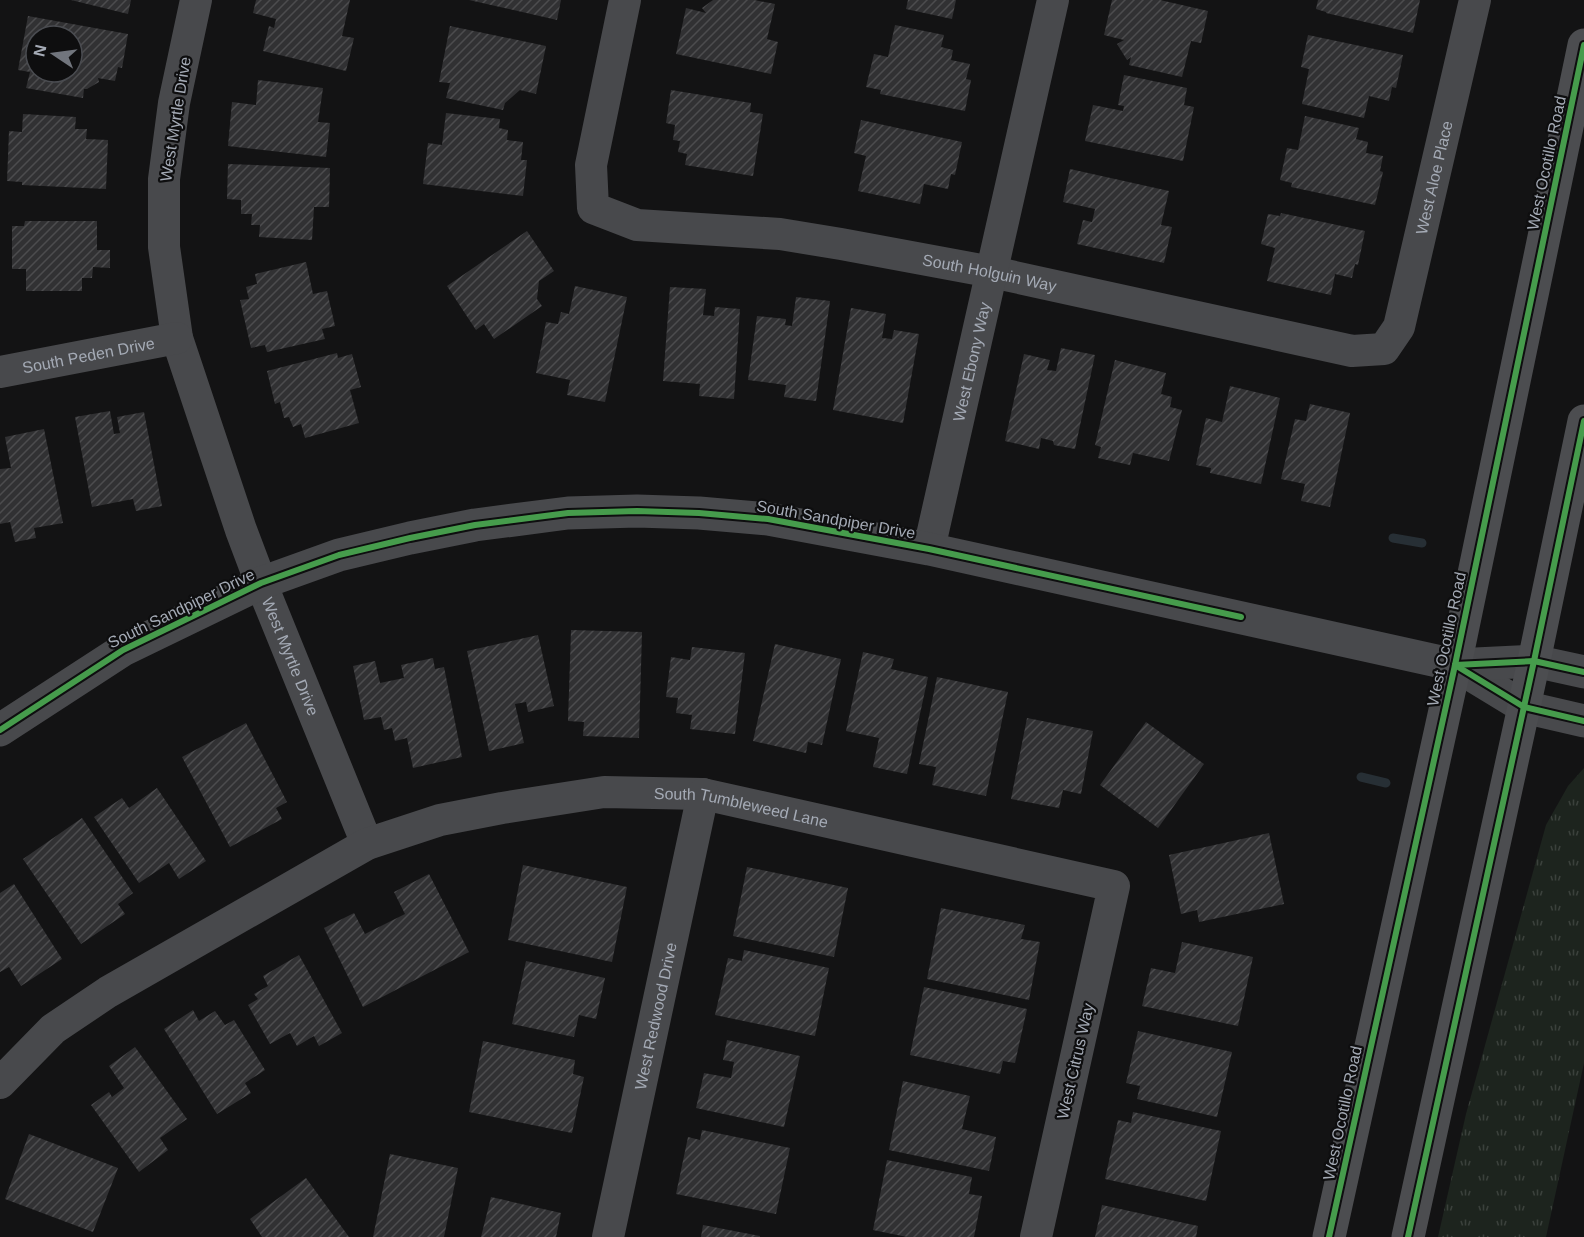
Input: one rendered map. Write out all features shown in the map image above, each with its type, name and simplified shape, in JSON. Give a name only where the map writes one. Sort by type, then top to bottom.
[{"type":"main road","name":"West Ocotillo Road","points":[[1329,1237],[1455,665],[1584,45]]},
{"type":"main road","points":[[1408,1237],[1584,421]]},
{"type":"street","name":"West Myrtle Drive","points":[[196,0],[174,103],[164,180],[164,247],[177,338],[241,531],[367,844]]},
{"type":"street","name":"South Holguin Way","points":[[625,0],[591,165],[592,208],[638,225],[780,234],[992,272],[1352,351],[1384,349]]},
{"type":"street","name":"West Ebony Way","points":[[929,549],[1053,0]]},
{"type":"street","name":"West Aloe Place","points":[[1384,349],[1399,327],[1475,0]]},
{"type":"street","name":"South Peden Drive","points":[[0,372],[177,338]]},
{"type":"street","name":"South Sandpiper Drive","points":[[0,730],[123,650],[261,583],[339,555],[410,538],[475,525],[568,513],[637,511],[768,519],[929,549],[1455,665]]},
{"type":"street","points":[[1455,665],[1534,661],[1584,672]]},
{"type":"street","points":[[1455,665],[1524,707],[1584,721]]},
{"type":"street","name":"South Tumbleweed Lane","points":[[367,844],[440,820],[604,792],[703,794],[1114,886]]},
{"type":"street","name":"West Redwood Drive","points":[[608,1237],[703,794]]},
{"type":"street","points":[[0,1083],[52,1029],[108,992],[367,844]]},
{"type":"street","name":"West Citrus Way","points":[[1036,1237],[1114,886]]},
{"type":"green space","points":[[1584,768],[1584,1063],[1546,1237],[1438,1237],[1466,1114],[1546,825],[1568,786]]},
{"type":"building","points":[[71,0],[131,0],[128,14]]},
{"type":"building","points":[[256,0],[350,0],[342,36],[354,38],[346,71],[263,51],[269,26],[274,28],[276,19],[253,13]]},
{"type":"building","points":[[469,0],[561,0],[557,20]]},
{"type":"building","points":[[713,0],[754,0],[775,4],[767,39],[778,42],[771,74],[676,54],[686,8],[706,13],[702,8]]},
{"type":"building","points":[[908,0],[956,0],[952,19],[906,9]]},
{"type":"building","points":[[1112,0],[1160,0],[1208,11],[1201,43],[1191,41],[1182,77],[1129,65],[1131,57],[1127,60],[1117,44],[1124,40],[1104,35]]},
{"type":"building","points":[[1318,0],[1420,0],[1413,33],[1326,13],[1316,9]]},
{"type":"building","points":[[28,16],[72,24],[27,24]]},
{"type":"building","points":[[895,25],[944,35],[941,47],[953,50],[951,60],[970,64],[966,79],[971,80],[965,111],[880,94],[881,90],[866,87],[874,54],[888,57]]},
{"type":"building","points":[[84,26],[128,34],[122,68],[118,67],[115,81],[98,78],[99,82],[84,89],[83,98],[26,88],[27,84],[84,84]]},
{"type":"building","points":[[450,26],[546,46],[536,94],[520,90],[505,103],[503,110],[446,98],[450,83],[439,82]]},
{"type":"building","points":[[1308,35],[1403,55],[1396,88],[1392,87],[1389,101],[1369,96],[1364,118],[1302,104],[1309,69],[1301,67]]},
{"type":"building","points":[[24,38],[24,71],[18,70]]},
{"type":"building","points":[[1124,75],[1187,88],[1184,105],[1194,107],[1183,161],[1085,141],[1093,105],[1123,111],[1124,106],[1118,105]]},
{"type":"building","points":[[258,80],[323,88],[318,122],[330,123],[326,157],[228,146],[232,102],[256,105]]},
{"type":"building","points":[[671,90],[751,103],[750,112],[763,114],[753,176],[685,165],[687,154],[678,152],[680,141],[673,140],[675,125],[666,123]]},
{"type":"building","points":[[446,113],[500,119],[499,128],[508,130],[507,140],[523,142],[521,160],[527,160],[523,196],[423,184],[428,143],[442,145]]},
{"type":"building","points":[[23,114],[76,117],[75,129],[87,129],[86,139],[108,140],[106,189],[22,185],[22,182],[7,181],[9,131],[22,132]]},
{"type":"building","points":[[1305,116],[1359,128],[1356,139],[1368,142],[1366,153],[1383,156],[1380,171],[1383,172],[1375,205],[1291,187],[1292,183],[1280,180],[1287,148],[1298,150]]},
{"type":"building","points":[[861,120],[962,142],[955,175],[951,174],[948,189],[924,184],[920,204],[858,191],[866,156],[854,153]]},
{"type":"building","points":[[228,164],[330,168],[329,207],[314,207],[312,240],[259,237],[260,225],[251,225],[252,214],[241,214],[241,200],[227,199]]},
{"type":"building","points":[[1070,169],[1169,191],[1161,225],[1172,227],[1164,263],[1077,244],[1083,220],[1092,222],[1095,209],[1063,202]]},
{"type":"building","points":[[1281,213],[1365,231],[1358,265],[1355,264],[1352,278],[1335,274],[1331,295],[1267,281],[1275,248],[1261,244],[1268,214],[1280,216]]},
{"type":"building","points":[[25,221],[97,221],[97,250],[110,250],[110,268],[93,267],[92,278],[82,278],[82,291],[26,291],[26,269],[12,269],[12,226],[24,226]]},
{"type":"building","points":[[527,231],[554,271],[539,281],[537,299],[542,306],[494,339],[484,324],[476,330],[447,286]]},
{"type":"building","points":[[306,262],[313,294],[327,291],[335,326],[322,329],[325,339],[267,352],[265,345],[251,348],[240,300],[249,299],[246,287],[257,284],[255,274]]},
{"type":"building","points":[[575,286],[627,297],[605,402],[567,395],[570,380],[536,373],[546,322],[558,324],[561,312],[569,314]]},
{"type":"building","points":[[670,287],[706,289],[703,315],[714,316],[715,307],[740,309],[734,399],[699,396],[700,384],[663,381]]},
{"type":"building","points":[[796,297],[830,301],[816,401],[784,397],[786,385],[748,380],[757,316],[786,319],[785,325],[792,326]]},
{"type":"building","points":[[851,308],[886,314],[882,338],[892,339],[894,330],[919,334],[903,423],[833,410]]},
{"type":"building","points":[[1061,348],[1095,355],[1075,449],[1054,445],[1053,441],[1041,438],[1039,449],[1005,441],[1024,354],[1050,360],[1047,370],[1056,371]]},
{"type":"building","points":[[337,353],[338,358],[352,354],[361,387],[350,390],[359,423],[305,438],[301,424],[293,427],[289,417],[284,418],[280,402],[275,404],[267,371]]},
{"type":"building","points":[[1115,360],[1166,373],[1161,394],[1172,397],[1170,407],[1182,410],[1169,461],[1133,453],[1130,465],[1098,458],[1101,447],[1095,445]]},
{"type":"building","points":[[1230,386],[1280,398],[1261,484],[1210,473],[1211,468],[1196,465],[1206,418],[1222,422]]},
{"type":"building","points":[[1310,404],[1350,413],[1330,507],[1301,501],[1305,484],[1281,479],[1295,419],[1306,421]]},
{"type":"building","points":[[110,411],[114,434],[120,433],[117,417],[144,412],[162,506],[136,511],[133,499],[92,507],[75,417]]},
{"type":"building","points":[[44,429],[63,523],[34,528],[36,538],[15,542],[10,522],[0,524],[0,469],[11,468],[5,437]]},
{"type":"building","points":[[571,630],[642,632],[639,738],[583,736],[584,722],[568,721]]},
{"type":"building","points":[[538,635],[554,706],[528,712],[526,702],[515,704],[524,743],[489,751],[467,651]]},
{"type":"building","points":[[775,644],[841,659],[822,745],[808,742],[806,753],[753,741]]},
{"type":"building","points":[[692,647],[745,653],[735,734],[690,729],[692,715],[676,713],[678,698],[666,697],[671,657],[690,660]]},
{"type":"building","points":[[863,652],[894,659],[891,669],[928,677],[907,774],[873,767],[879,738],[846,731]]},
{"type":"building","points":[[433,658],[435,669],[444,667],[462,757],[413,768],[407,738],[395,741],[392,728],[384,730],[381,717],[364,720],[353,666],[375,661],[380,683],[404,678],[401,665]]},
{"type":"building","points":[[937,677],[1008,692],[986,796],[932,785],[936,767],[919,764]]},
{"type":"building","points":[[1027,718],[1093,731],[1081,794],[1063,790],[1059,808],[1011,799]]},
{"type":"building","points":[[1146,722],[1204,764],[1158,828],[1100,785]]},
{"type":"building","points":[[246,723],[287,802],[276,808],[282,819],[230,847],[182,757]]},
{"type":"building","points":[[157,788],[206,861],[179,879],[169,863],[139,883],[94,817],[122,798],[129,808]]},
{"type":"building","points":[[82,818],[133,893],[118,904],[125,914],[81,944],[23,859]]},
{"type":"building","points":[[1269,833],[1284,904],[1199,922],[1197,910],[1181,914],[1169,855]]},
{"type":"building","points":[[523,865],[627,887],[612,962],[508,940]]},
{"type":"building","points":[[747,867],[848,888],[834,957],[733,936]]},
{"type":"building","points":[[429,874],[469,952],[363,1007],[324,928],[354,913],[365,934],[405,914],[394,892]]},
{"type":"building","points":[[14,884],[62,959],[21,986],[9,967],[0,972],[0,893]]},
{"type":"building","points":[[941,908],[1025,925],[1021,939],[1040,942],[1029,1000],[927,979]]},
{"type":"building","points":[[1182,942],[1253,957],[1238,1026],[1142,1006],[1151,968],[1175,973]]},
{"type":"building","points":[[744,950],[829,968],[815,1036],[715,1015],[728,958],[742,961]]},
{"type":"building","points":[[299,955],[342,1033],[319,1046],[314,1036],[297,1046],[290,1033],[270,1044],[248,1005],[258,999],[254,994],[268,986],[263,976]]},
{"type":"building","points":[[526,961],[605,978],[596,1019],[579,1015],[574,1037],[512,1024]]},
{"type":"building","points":[[924,987],[1027,1009],[1015,1063],[1003,1061],[1000,1074],[910,1055]]},
{"type":"building","points":[[193,1010],[199,1021],[215,1011],[225,1025],[234,1020],[265,1070],[245,1083],[251,1093],[217,1114],[164,1029]]},
{"type":"building","points":[[1138,1031],[1232,1052],[1217,1117],[1137,1099],[1140,1086],[1126,1083]]},
{"type":"building","points":[[727,1040],[800,1056],[784,1127],[696,1108],[704,1073],[731,1078],[734,1062],[723,1060]]},
{"type":"building","points":[[483,1041],[575,1060],[573,1074],[584,1077],[572,1133],[469,1112]]},
{"type":"building","points":[[135,1047],[187,1119],[160,1138],[168,1150],[139,1172],[91,1105],[109,1092],[112,1097],[124,1088],[109,1066]]},
{"type":"building","points":[[903,1081],[970,1096],[962,1129],[996,1137],[989,1171],[889,1150]]},
{"type":"building","points":[[1133,1112],[1221,1131],[1206,1201],[1105,1179],[1118,1120],[1131,1123]]},
{"type":"building","points":[[702,1130],[790,1148],[776,1214],[676,1194],[688,1137],[700,1140]]},
{"type":"building","points":[[29,1134],[118,1168],[93,1232],[5,1199]]},
{"type":"building","points":[[390,1154],[458,1168],[444,1237],[373,1237]]},
{"type":"building","points":[[887,1160],[972,1177],[969,1194],[982,1196],[974,1237],[907,1237],[873,1230]]},
{"type":"building","points":[[306,1178],[349,1237],[262,1237],[250,1219]]},
{"type":"building","points":[[491,1197],[561,1213],[556,1237],[481,1237]]},
{"type":"building","points":[[1102,1205],[1198,1226],[1196,1237],[1095,1237]]},
{"type":"building","points":[[703,1225],[760,1236],[760,1237],[701,1237]]},
{"type":"waterway","points":[[1393,538],[1422,543]]},
{"type":"waterway","points":[[1361,777],[1386,783]]},
{"type":"cycle path","points":[[1329,1237],[1455,665],[1584,45]]},
{"type":"cycle path","points":[[1408,1237],[1584,421]]},
{"type":"cycle path","points":[[0,730],[123,650],[261,583],[339,555],[410,538],[475,525],[568,513],[637,511],[768,519],[929,549],[1241,617]]},
{"type":"cycle path","points":[[1455,665],[1534,661],[1584,672]]},
{"type":"cycle path","points":[[1455,665],[1524,707],[1584,721]]}]
